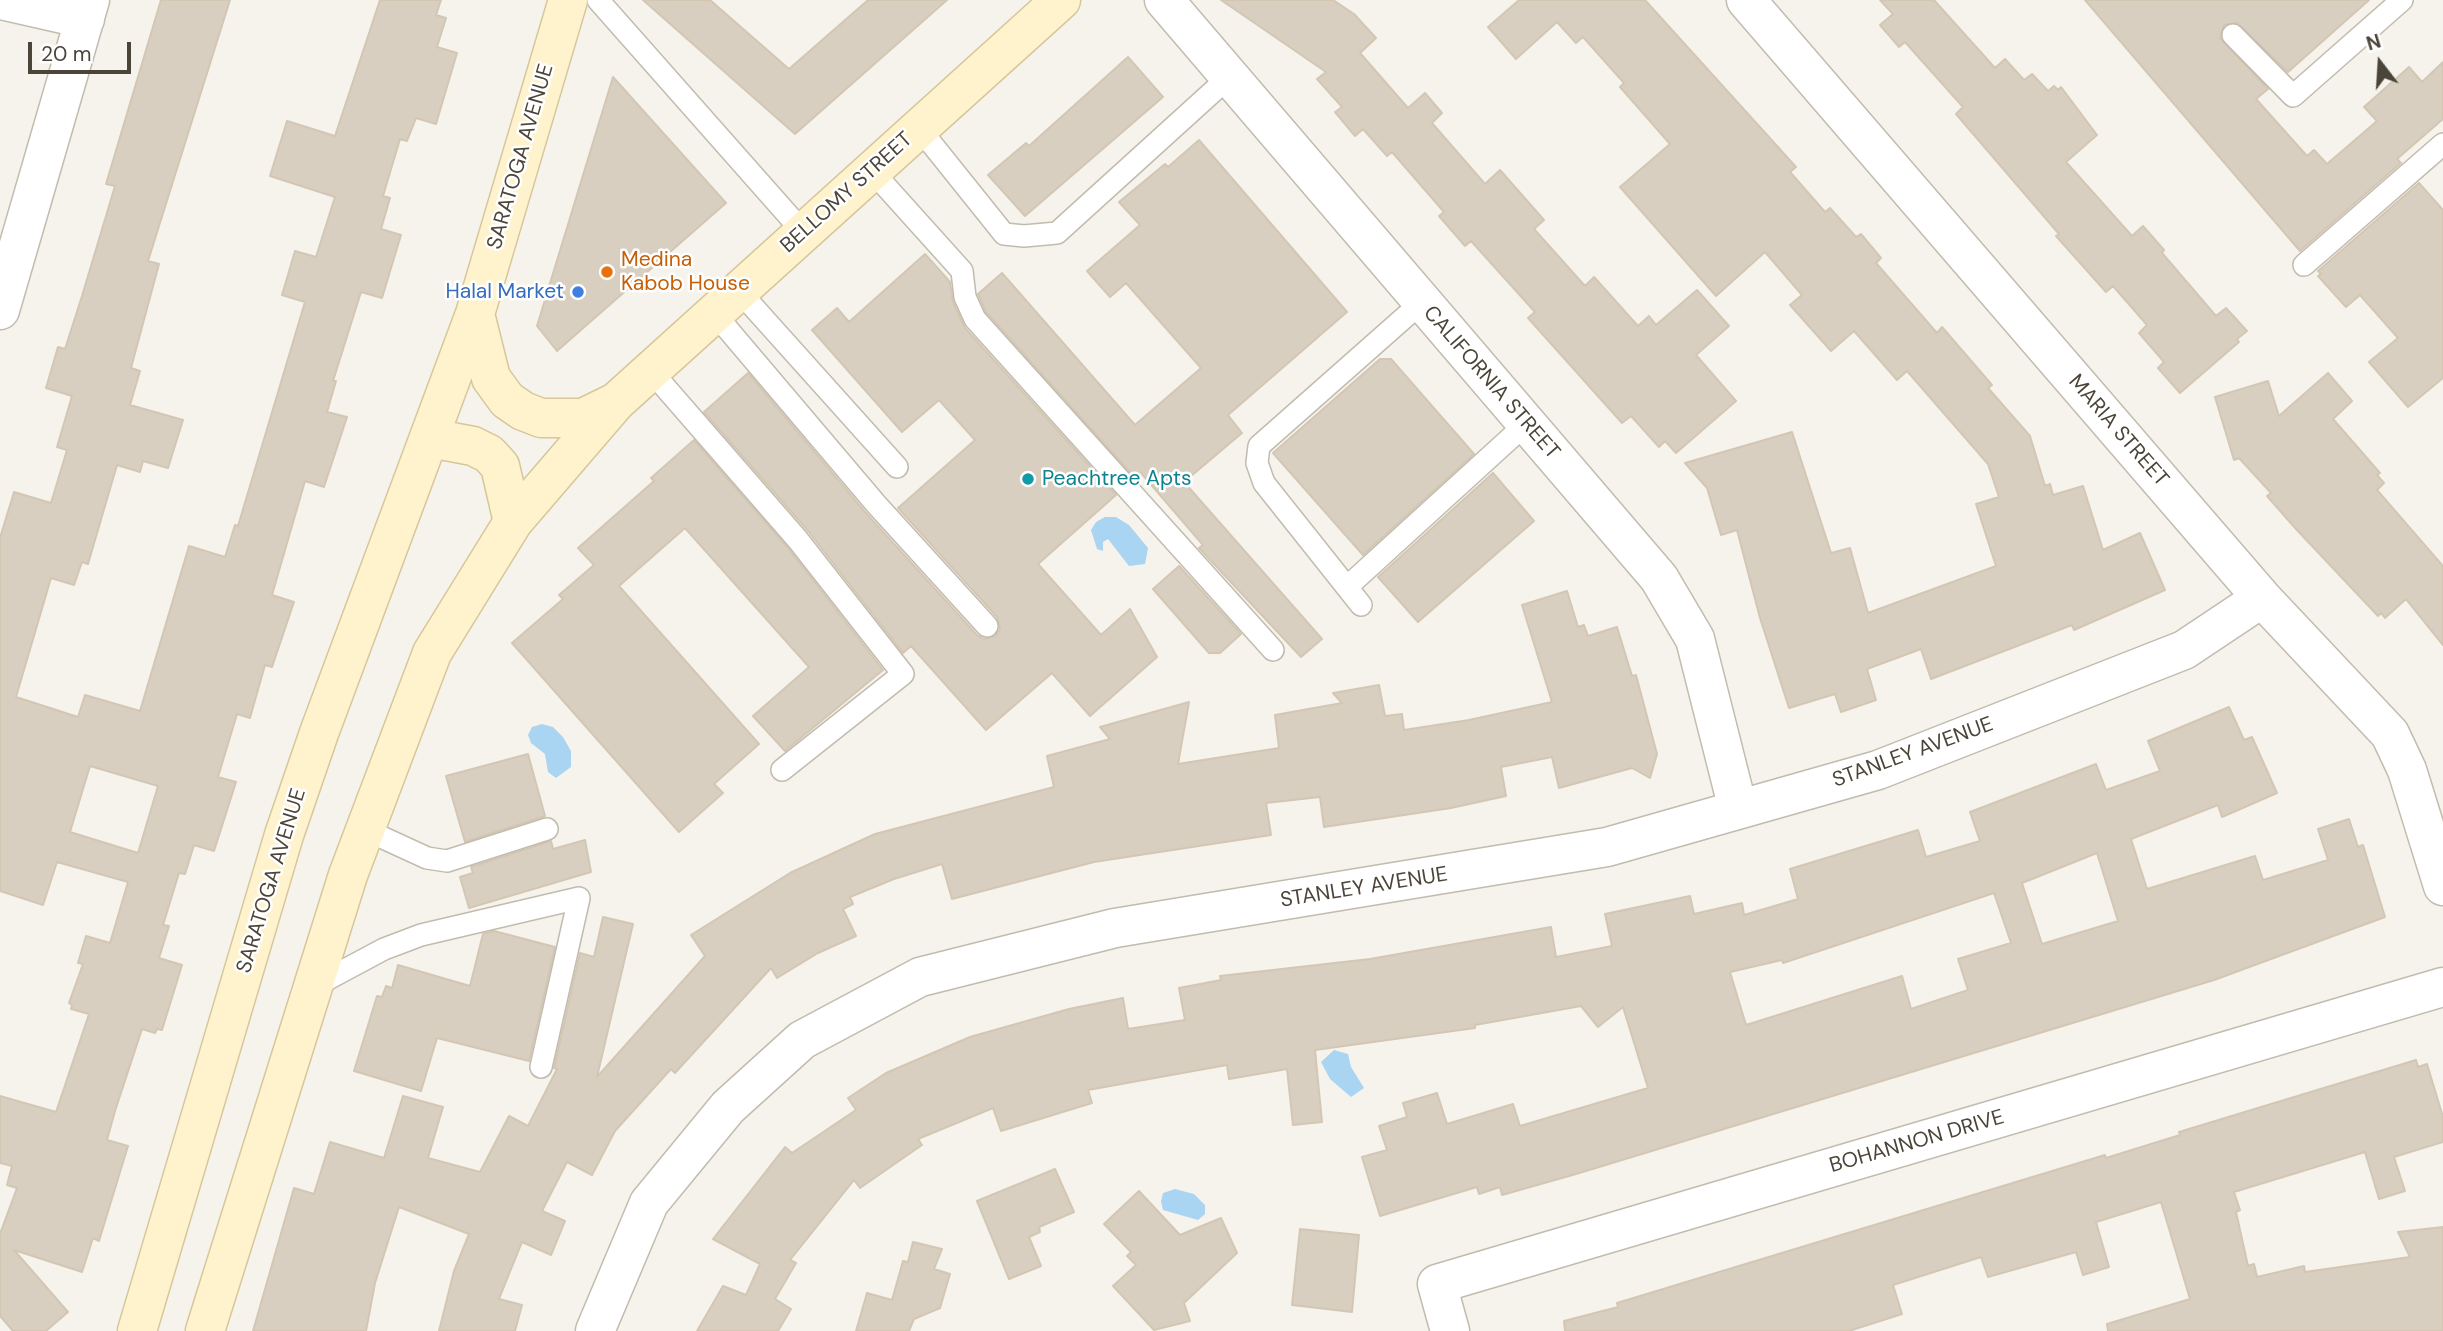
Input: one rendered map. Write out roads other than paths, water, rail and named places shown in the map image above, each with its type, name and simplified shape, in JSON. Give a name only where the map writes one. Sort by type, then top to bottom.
[{"type":"main road","name":"SARATOGA AVENUE","points":[[137,1331],[284,835],[319,733],[475,314],[568,0]]},
{"type":"main road","name":"BELLOMY STREET","points":[[366,830],[432,653],[513,522],[616,402],[1055,2]]},
{"type":"main road","points":[[475,314],[491,378],[507,400],[523,411],[541,418],[583,418],[616,402]]},
{"type":"main road","points":[[430,438],[474,446],[489,454],[500,466],[513,522]]},
{"type":"main road","points":[[205,1331],[313,987],[366,830]]},
{"type":"street","points":[[0,310],[88,10],[1,0]]},
{"type":"street","name":"CALIFORNIA STREET","points":[[1164,0],[1659,578],[1695,639],[1738,809]]},
{"type":"street","name":"MARIA STREET","points":[[1746,0],[2262,598],[2390,734],[2407,770],[2443,886]]},
{"type":"street","name":"STANLEY AVENUE","points":[[595,1331],[649,1203],[728,1107],[802,1040],[920,978],[1036,946],[1115,928],[1607,847],[1878,770],[2184,650],[2262,598]]},
{"type":"street","name":"BOHANNON DRIVE","points":[[1450,1331],[1437,1284],[2443,987]]},
{"type":"lane","points":[[598,0],[804,233]]},
{"type":"lane","points":[[2233,35],[2293,96],[2402,0]]},
{"type":"lane","points":[[919,128],[1004,234],[1024,236],[1057,233],[1230,78]]},
{"type":"lane","points":[[2304,265],[2443,144]]},
{"type":"lane","points":[[872,171],[962,271],[965,297],[975,319],[1273,650]]},
{"type":"lane","points":[[727,302],[897,467]]},
{"type":"lane","points":[[727,302],[876,504],[986,626]]},
{"type":"lane","points":[[1361,605],[1264,483],[1257,463],[1259,446],[1422,303]]},
{"type":"lane","points":[[651,371],[798,540],[903,674],[782,770]]},
{"type":"lane","points":[[1347,587],[1527,423]]},
{"type":"lane","points":[[366,830],[427,858],[447,861],[547,829]]},
{"type":"lane","points":[[313,987],[384,949],[421,934],[579,898],[541,1067]]},
{"type":"water","points":[[1105,517],[1116,517],[1129,525],[1148,548],[1145,564],[1129,566],[1108,539],[1103,542],[1103,551],[1097,549],[1091,530],[1096,522]]},
{"type":"water","points":[[542,724],[553,727],[571,751],[571,767],[556,778],[548,772],[545,754],[531,743],[528,735],[532,727]]},
{"type":"water","points":[[1334,1050],[1348,1054],[1351,1067],[1364,1088],[1351,1097],[1330,1079],[1321,1062]]},
{"type":"water","points":[[1175,1189],[1194,1194],[1205,1205],[1205,1214],[1198,1220],[1163,1210],[1163,1193]]},
{"type":"place","name":"Medina Kabob House","points":[[607,272]]},
{"type":"place","name":"Halal Market","points":[[578,292]]},
{"type":"place","name":"Peachtree Apts","points":[[1028,479]]}]
